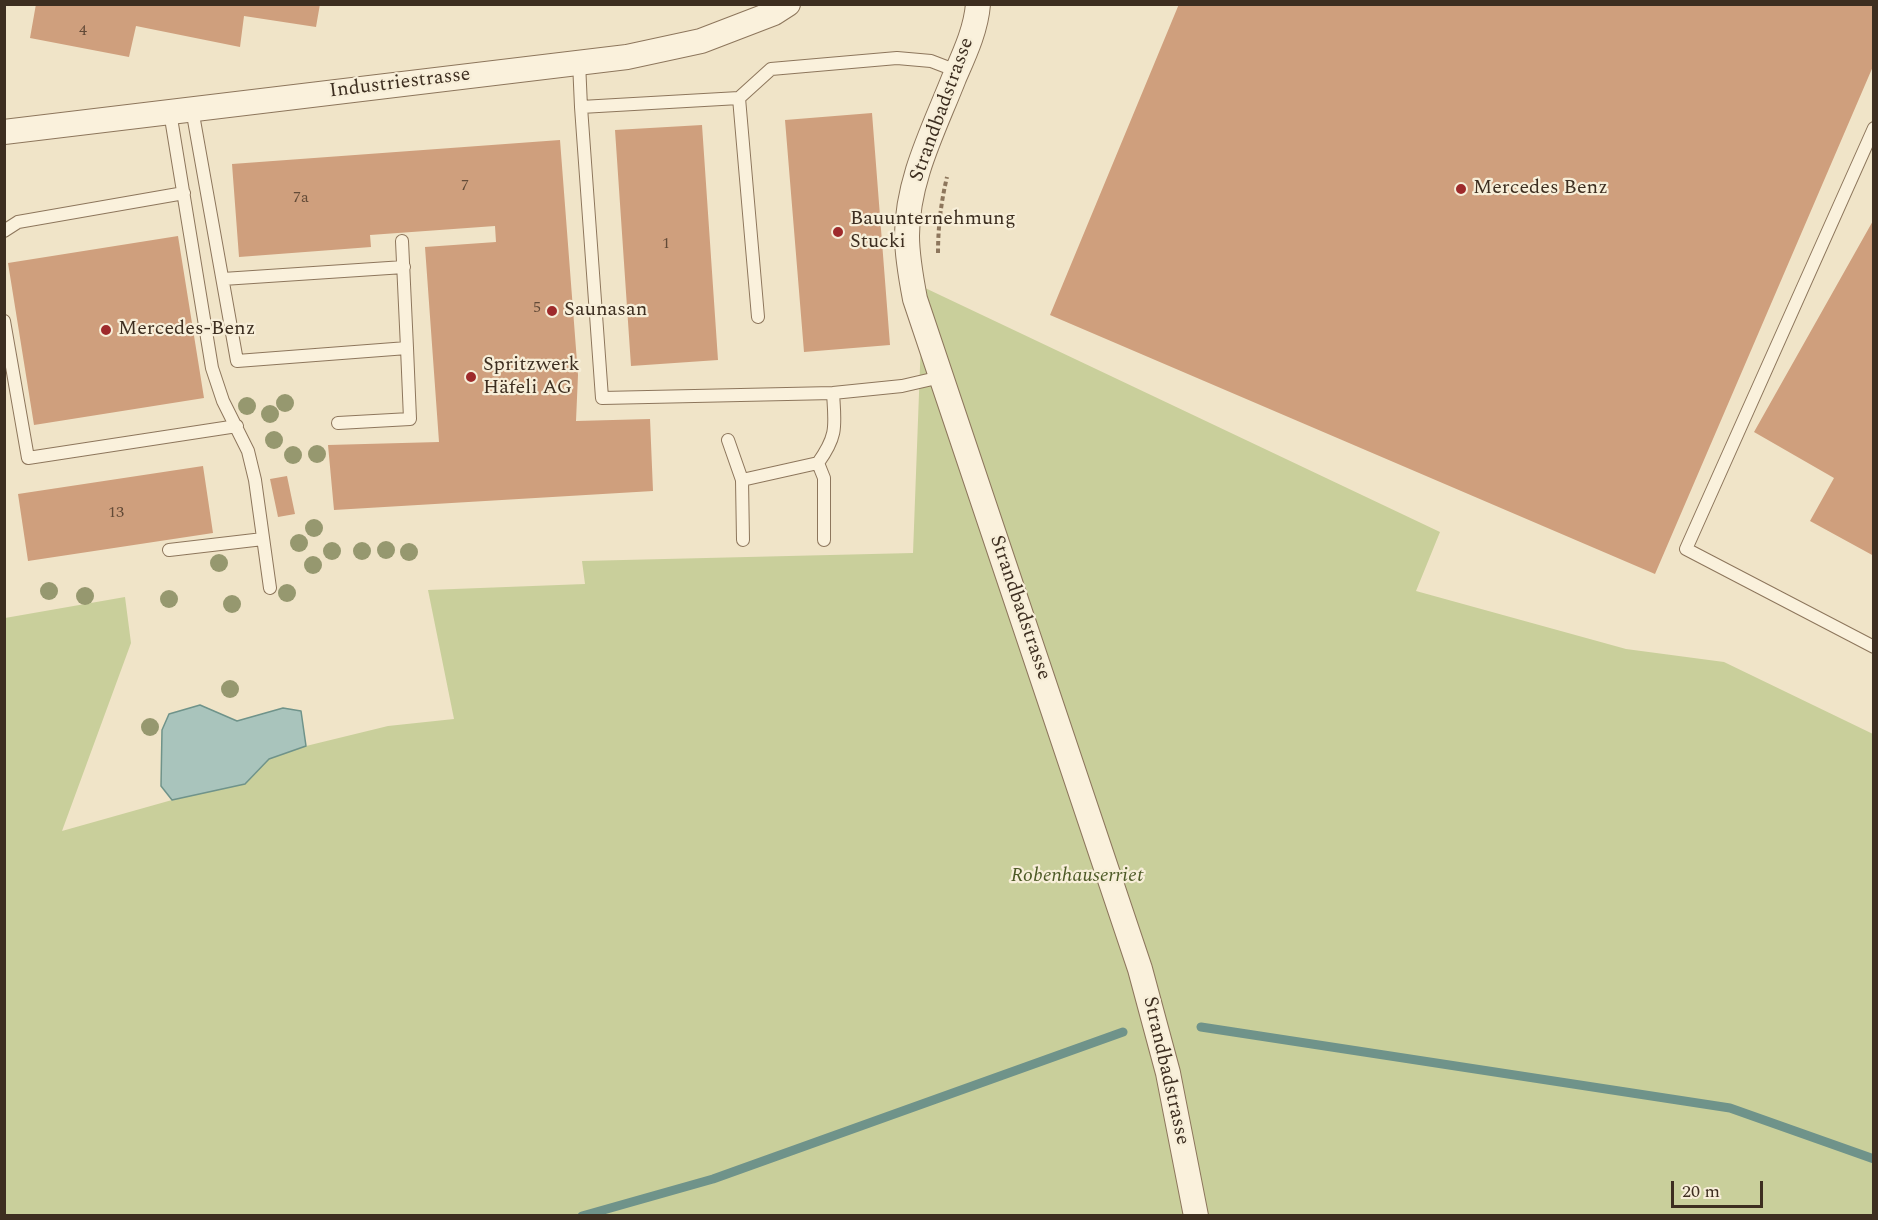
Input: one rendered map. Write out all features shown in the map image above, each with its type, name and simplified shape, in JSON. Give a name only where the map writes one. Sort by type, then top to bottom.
[{"type":"street","name":"Industriestrasse","points":[[4,132],[627,57],[701,41],[774,13],[788,4]]},
{"type":"street","name":"Strandbadstrasse","points":[[978,4],[971,37],[917,172],[909,205],[908,266],[915,299],[1140,969],[1167,1073],[1196,1215]]},
{"type":"lane","points":[[581,107],[739,98],[771,69],[897,58],[931,61],[957,71]]},
{"type":"lane","points":[[579,62],[602,398],[833,393],[902,386],[941,376]]},
{"type":"lane","points":[[739,98],[758,317]]},
{"type":"lane","points":[[181,111],[184,193],[212,368],[223,401],[248,451],[270,588]]},
{"type":"lane","points":[[181,111],[223,279],[237,361],[407,348]]},
{"type":"lane","points":[[1874,128],[1686,549],[1874,647]]},
{"type":"lane","points":[[4,231],[18,222],[184,193]]},
{"type":"lane","points":[[338,423],[410,419],[402,241]]},
{"type":"lane","points":[[223,279],[404,267]]},
{"type":"lane","points":[[4,321],[28,458],[237,426]]},
{"type":"lane","points":[[742,480],[818,463],[833,437],[835,425],[833,393]]},
{"type":"lane","points":[[729,440],[742,480],[743,540]]},
{"type":"lane","points":[[818,463],[824,478],[825,540]]},
{"type":"lane","points":[[169,550],[263,539]]},
{"type":"green space","name":"Robenhauserriet","points":[[923,287],[1440,532],[1416,591],[1626,649],[1724,662],[1873,734],[1873,1215],[5,1216],[5,618],[125,597],[131,643],[62,831],[172,800],[245,784],[269,759],[306,746],[388,726],[454,719],[428,590],[585,584],[582,561],[913,553]]},
{"type":"water","points":[[200,705],[237,721],[283,708],[301,711],[306,746],[269,759],[245,784],[172,800],[161,786],[162,730],[169,714]]},
{"type":"building","points":[[36,4],[320,4],[316,27],[244,16],[240,47],[136,26],[129,57],[30,38]]},
{"type":"building","name":"Mercedes Benz","points":[[1179,4],[1874,4],[1874,64],[1655,574],[1050,315]]},
{"type":"building","name":"Bauunternehmung Stucki","points":[[872,113],[890,345],[804,352],[785,120]]},
{"type":"building","points":[[702,125],[718,360],[631,366],[615,130]]},
{"type":"building","points":[[560,140],[578,375],[576,421],[650,419],[653,491],[334,510],[328,445],[439,442],[425,247],[496,242],[495,226],[370,235],[371,247],[239,257],[232,164]]},
{"type":"building","points":[[1874,219],[1874,556],[1810,521],[1834,478],[1754,432]]},
{"type":"building","name":"Mercedes-Benz","points":[[178,236],[204,398],[34,425],[8,263]]},
{"type":"building","points":[[203,466],[213,533],[28,561],[18,494]]},
{"type":"building","points":[[287,476],[295,514],[278,517],[270,479]]},
{"type":"waterway","points":[[1201,1027],[1730,1108],[1874,1159]]},
{"type":"waterway","points":[[582,1216],[713,1179],[1123,1032]]},
{"type":"place","name":"Mercedes Benz","points":[[1461,189]]},
{"type":"place","name":"Bauunternehmung Stucki","points":[[838,232]]},
{"type":"place","name":"Saunasan","points":[[552,311]]},
{"type":"place","name":"Mercedes-Benz","points":[[106,330]]},
{"type":"place","name":"Spritzwerk Häfeli AG","points":[[471,377]]}]
